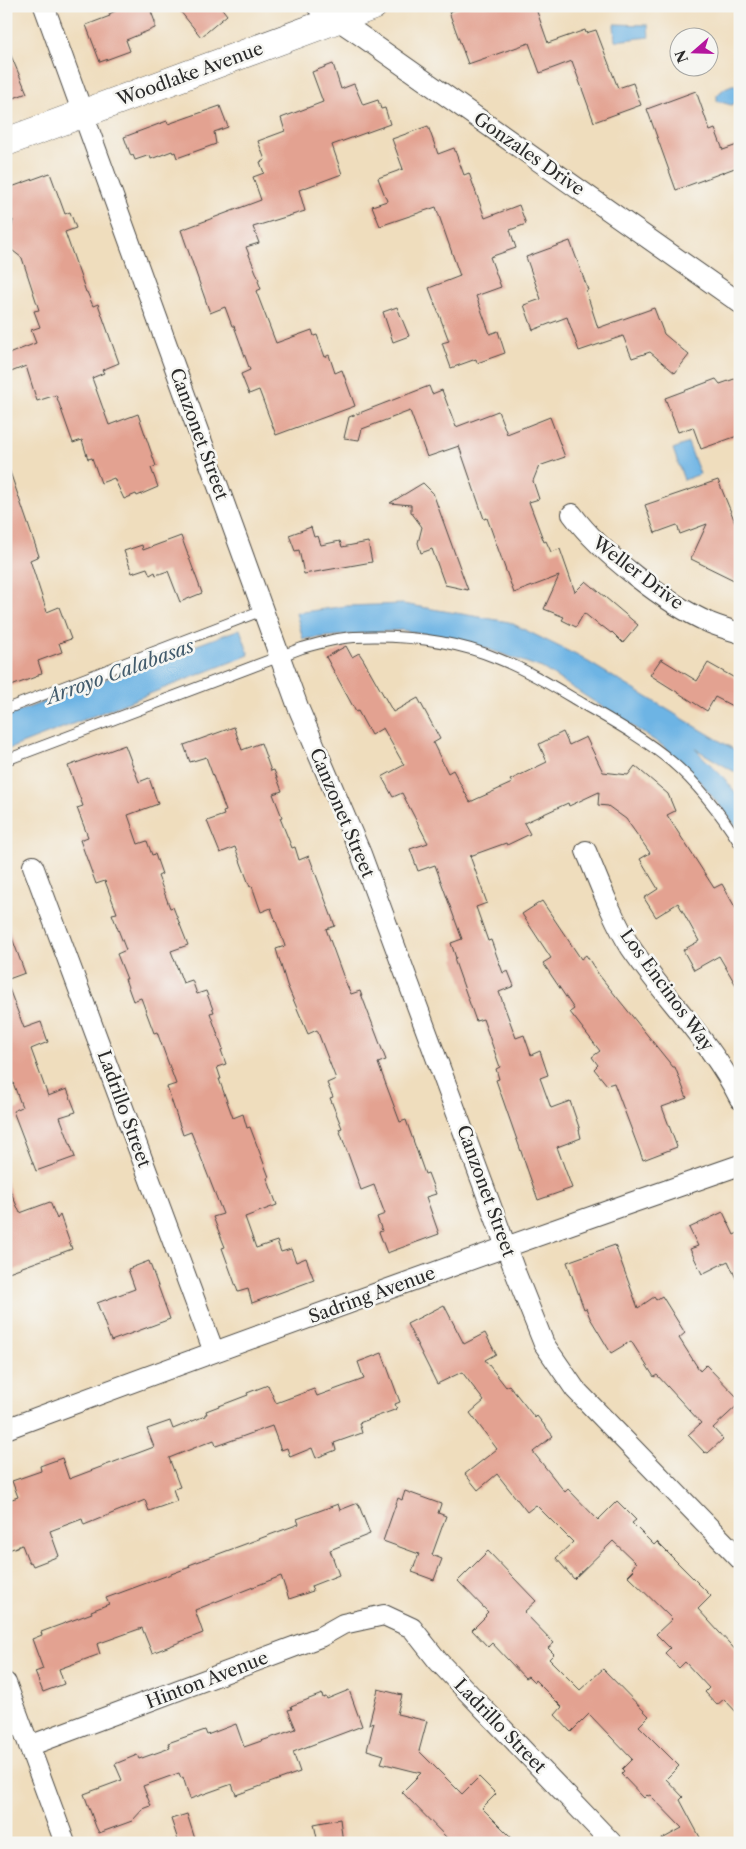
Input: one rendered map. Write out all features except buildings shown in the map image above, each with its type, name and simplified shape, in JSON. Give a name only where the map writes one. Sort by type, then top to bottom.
[{"type":"street","name":"Canzonet Street","points":[[44,6],[298,707],[361,854],[544,1344],[575,1389],[740,1560]]},
{"type":"street","name":"Woodlake Avenue","points":[[6,142],[83,114],[327,13],[373,6]]},
{"type":"street","name":"Gonzales Drive","points":[[327,13],[740,303]]},
{"type":"street","name":"Weller Drive","points":[[572,514],[586,532],[665,598],[710,623],[740,633]]},
{"type":"street","name":"Los Encinos Way","points":[[586,852],[607,901],[630,946],[720,1062],[740,1098]]},
{"type":"street","name":"Ladrillo Street","points":[[34,866],[214,1352]]},
{"type":"street","name":"Sadring Avenue","points":[[6,1430],[506,1246],[740,1164]]},
{"type":"street","name":"Ladrillo Street","points":[[384,1615],[412,1628],[438,1661],[612,1843]]},
{"type":"street","name":"Hinton Avenue","points":[[29,1746],[320,1637],[343,1624],[384,1615]]},
{"type":"street","points":[[6,1683],[65,1843]]},
{"type":"lane","points":[[6,708],[263,610]]},
{"type":"lane","points":[[6,760],[280,656],[324,642],[352,637],[415,639],[448,644],[498,658],[531,674],[652,746],[674,764],[701,792],[740,844]]},
{"type":"water","points":[[614,24],[648,25],[649,37],[615,41]]},
{"type":"water","points":[[732,85],[740,85],[740,101],[731,105],[717,101],[717,95]]},
{"type":"water","points":[[688,443],[700,474],[684,480],[673,449]]},
{"type":"water","points":[[403,604],[509,622],[580,657],[740,753],[740,775],[694,748],[724,778],[740,798],[740,831],[703,785],[663,746],[542,668],[468,642],[402,630],[303,639],[296,613],[346,606]]},
{"type":"water","points":[[240,629],[249,655],[6,750],[6,716]]},
{"type":"water label","name":"Arroyo Calabasas","points":[[120,671]]}]
